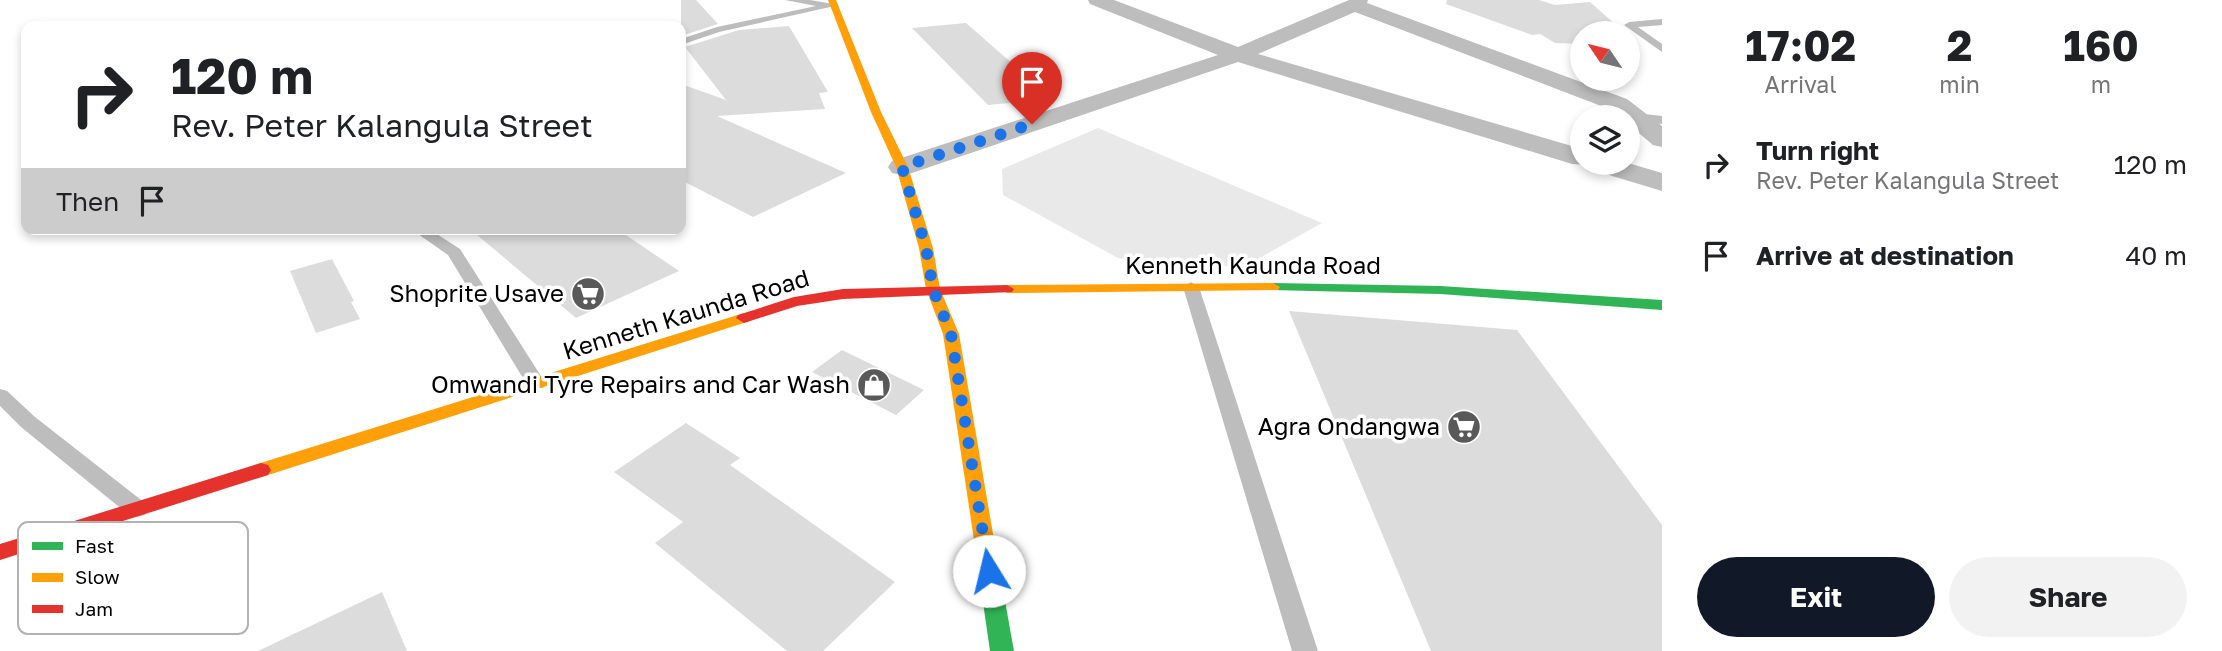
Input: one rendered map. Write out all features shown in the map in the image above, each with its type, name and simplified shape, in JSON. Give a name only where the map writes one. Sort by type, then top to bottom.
[{"type":"street","points":[[1097,0],[1238,55],[1570,154]]},
{"type":"street","points":[[833,3],[876,112],[902,167],[926,248],[933,289],[951,334],[1002,651]]},
{"type":"street","points":[[902,167],[1238,55],[1357,3],[1619,105]]},
{"type":"street","points":[[1137,15],[1169,4]]},
{"type":"street","points":[[1640,121],[1662,139]]},
{"type":"street","points":[[1640,175],[1662,181]]},
{"type":"street","name":"Kenneth Kaunda Road","points":[[96,522],[794,302],[843,294],[933,289],[1191,287],[1440,290],[1662,305]]},
{"type":"street","name":"Kenneth Kaunda Road","points":[[0,552],[18,546]]},
{"type":"lane","points":[[789,0],[833,3]]},
{"type":"lane","points":[[686,40],[717,30],[833,3]]},
{"type":"lane","points":[[1662,22],[1629,26],[1662,49]]},
{"type":"lane","points":[[1640,118],[1662,120]]},
{"type":"lane","points":[[427,235],[454,252],[536,384]]},
{"type":"lane","points":[[1191,287],[1305,651]]},
{"type":"lane","points":[[0,395],[28,422],[137,509]]},
{"type":"shaded area","points":[[1098,128],[1322,223],[1247,265],[1184,268],[1118,258],[1003,195],[1002,169]]},
{"type":"building","points":[[681,0],[696,0],[718,24],[686,34],[686,21],[681,21]]},
{"type":"building","points":[[1447,0],[1539,0],[1555,5],[1590,2],[1611,21],[1570,21],[1570,44],[1555,43],[1540,34],[1532,35],[1446,4]]},
{"type":"building","points":[[966,23],[1053,99],[988,105],[912,28]]},
{"type":"building","points":[[789,26],[828,92],[819,93],[825,109],[717,116],[846,173],[753,217],[686,183],[686,86],[726,100],[686,47],[739,30]]},
{"type":"building","name":"Shoprite Usave","points":[[477,235],[626,235],[679,271],[576,318]]},
{"type":"building","points":[[332,259],[354,301],[351,302],[360,319],[316,333],[290,271]]},
{"type":"building","name":"Agra Ondangwa","points":[[1289,311],[1517,330],[1662,525],[1662,651],[1431,651]]},
{"type":"building","points":[[842,350],[924,390],[896,415],[812,372]]},
{"type":"building","points":[[686,423],[740,458],[730,465],[895,582],[823,651],[787,651],[655,543],[683,522],[614,472]]},
{"type":"building","points":[[382,592],[407,651],[258,651]]},
{"type":"traffic: fast","points":[[1273,287],[1440,290],[1662,305]]},
{"type":"traffic: fast","points":[[984,540],[1002,651]]},
{"type":"traffic: slow","points":[[832,0],[876,112],[902,167],[926,248],[933,289],[951,334],[984,540]]},
{"type":"traffic: slow","points":[[1007,289],[1273,287]]},
{"type":"traffic: slow","points":[[261,470],[744,318]]},
{"type":"traffic: jam","points":[[744,318],[794,302],[843,294],[1007,289]]},
{"type":"traffic: jam","points":[[95,522],[261,470]]},
{"type":"traffic: jam","points":[[0,552],[18,546]]},
{"type":"place","name":"Shoprite Usave","points":[[588,294]]},
{"type":"place","name":"Omwandi Tyre Repairs and Car Wash","points":[[874,385]]},
{"type":"place","name":"Agra Ondangwa","points":[[1464,427]]},
{"type":"route","points":[[989,571],[951,334],[933,289],[926,248],[902,167],[1032,124]]}]
